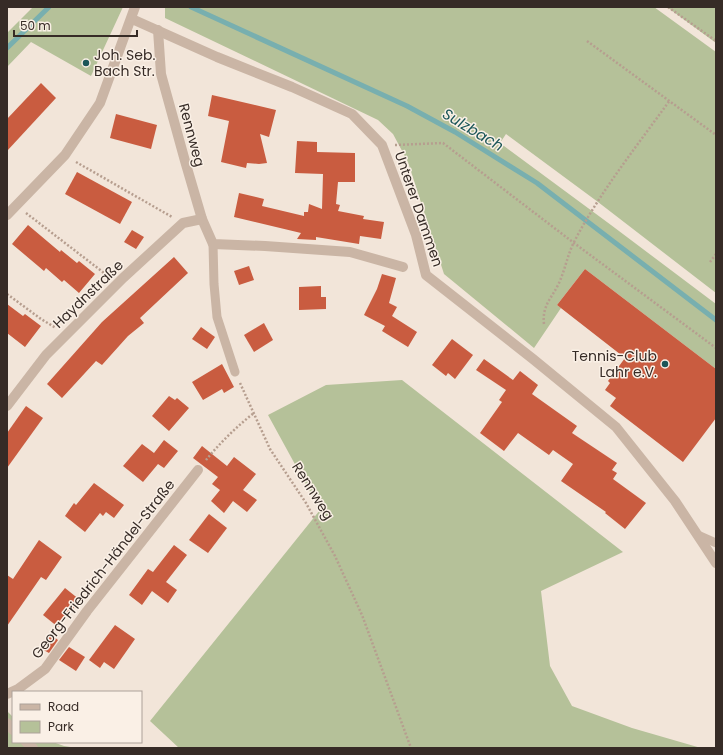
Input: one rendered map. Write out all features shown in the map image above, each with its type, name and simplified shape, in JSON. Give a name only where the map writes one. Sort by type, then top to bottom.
[{"type":"street","points":[[7,216],[65,155],[100,103],[132,19],[135,7]]},
{"type":"street","name":"Unterer Dammen","points":[[132,19],[216,57],[292,87],[352,114],[382,145],[416,236],[426,275],[533,359],[616,427],[675,501],[716,563]]},
{"type":"street","name":"Rennweg","points":[[158,30],[161,74],[202,219],[213,244]]},
{"type":"street","name":"Haydnstraße","points":[[7,406],[46,355],[118,283],[183,223],[202,219]]},
{"type":"street","points":[[213,244],[350,252],[403,267]]},
{"type":"street","name":"Georg-Friedrich-Händel-Straße","points":[[14,691],[45,669],[88,611],[198,470]]},
{"type":"lane","name":"Rennweg","points":[[213,244],[217,317],[235,372]]},
{"type":"lane","points":[[698,534],[716,543]]},
{"type":"path","points":[[668,7],[716,41]]},
{"type":"path","points":[[587,42],[670,100],[716,135]]},
{"type":"path","points":[[544,324],[543,317],[547,303],[558,285],[574,243],[583,227],[670,100]]},
{"type":"path","points":[[382,145],[442,143],[716,348]]},
{"type":"path","points":[[65,155],[163,213]]},
{"type":"path","points":[[16,206],[98,269]]},
{"type":"path","points":[[710,262],[716,254]]},
{"type":"path","points":[[7,294],[41,319]]},
{"type":"path","name":"Rennweg","points":[[235,372],[270,449],[306,503],[338,562],[362,615],[411,748]]},
{"type":"path","points":[[198,470],[216,448],[254,413]]},
{"type":"green space","points":[[33,7],[123,7],[91,76],[31,42],[7,67],[7,33]]},
{"type":"green space","points":[[165,7],[654,7],[716,52],[716,293],[598,202],[506,134],[500,143],[716,304],[716,369],[585,269],[557,305],[561,308],[534,348],[444,274],[408,162],[393,134],[378,120],[165,18]]},
{"type":"green space","points":[[667,7],[716,7],[716,43]]},
{"type":"green space","points":[[402,380],[623,552],[541,591],[550,666],[572,706],[632,728],[701,748],[179,748],[150,721],[320,510],[268,415],[326,385]]},
{"type":"green space","points":[[7,711],[12,716],[12,743],[56,743],[77,748],[7,748]]},
{"type":"building","points":[[41,83],[56,98],[7,151],[7,119]]},
{"type":"building","points":[[212,95],[276,110],[269,137],[260,134],[267,163],[247,163],[246,168],[221,162],[229,121],[208,116]]},
{"type":"building","points":[[116,114],[157,125],[151,149],[110,138]]},
{"type":"building","points":[[297,141],[317,142],[317,152],[355,153],[355,182],[338,182],[336,204],[340,205],[338,211],[364,216],[363,219],[384,222],[381,239],[360,236],[359,244],[316,237],[316,240],[297,239],[301,233],[234,217],[239,193],[264,199],[262,206],[304,216],[304,212],[308,212],[309,204],[322,209],[323,174],[295,173]]},
{"type":"building","points":[[77,172],[132,202],[120,224],[65,194]]},
{"type":"building","points":[[28,225],[60,252],[61,250],[77,263],[79,261],[95,274],[79,293],[64,280],[62,282],[46,268],[44,271],[12,244]]},
{"type":"building","points":[[132,230],[144,237],[136,249],[124,242]]},
{"type":"building","points":[[174,257],[188,273],[140,318],[144,323],[128,336],[102,365],[96,361],[62,398],[47,384],[102,322]]},
{"type":"building","points":[[249,266],[254,280],[239,285],[234,271]]},
{"type":"building","name":"Tennis-Club Lahr e.V.","points":[[585,269],[716,369],[716,418],[683,462],[610,406],[616,398],[605,390],[610,383],[608,381],[625,358],[557,305]]},
{"type":"building","points":[[382,274],[396,278],[389,303],[397,307],[392,316],[417,332],[408,347],[382,331],[385,326],[364,315],[377,289]]},
{"type":"building","points":[[321,286],[321,297],[326,297],[326,309],[299,310],[299,287]]},
{"type":"building","points":[[7,304],[23,316],[25,314],[41,326],[25,347],[7,333]]},
{"type":"building","points":[[264,323],[273,340],[254,352],[244,335]]},
{"type":"building","points":[[201,327],[215,337],[207,349],[192,339]]},
{"type":"building","points":[[452,339],[473,355],[455,379],[448,373],[446,376],[432,365]]},
{"type":"building","points":[[484,359],[513,380],[520,371],[538,385],[532,394],[577,426],[572,433],[617,463],[612,470],[617,473],[613,479],[646,503],[625,529],[605,513],[606,512],[561,481],[573,464],[553,450],[549,455],[518,433],[504,451],[480,433],[502,402],[499,400],[506,390],[476,370]]},
{"type":"building","points":[[222,364],[234,387],[224,393],[222,389],[203,400],[192,382]]},
{"type":"building","points":[[169,396],[175,400],[177,398],[189,408],[169,431],[152,416]]},
{"type":"building","points":[[26,406],[43,418],[7,468],[7,433]]},
{"type":"building","points":[[164,440],[178,451],[164,468],[158,464],[143,482],[123,466],[142,444],[154,453]]},
{"type":"building","points":[[202,446],[227,466],[234,457],[256,474],[243,490],[257,500],[247,512],[233,501],[224,513],[211,501],[220,490],[212,484],[218,477],[193,458]]},
{"type":"building","points":[[94,483],[124,505],[114,518],[106,512],[103,516],[100,513],[85,532],[65,516],[74,503],[76,505]]},
{"type":"building","points":[[209,514],[227,528],[208,553],[189,540]]},
{"type":"building","points":[[39,540],[62,557],[46,580],[41,577],[7,626],[7,575],[13,579]]},
{"type":"building","points":[[174,545],[187,555],[166,582],[177,590],[168,603],[152,591],[142,605],[129,595],[148,569],[153,572]]},
{"type":"building","points":[[65,588],[80,600],[58,627],[43,615]]},
{"type":"building","points":[[115,625],[135,639],[114,669],[104,662],[100,668],[89,660]]},
{"type":"building","points":[[51,635],[58,640],[49,653],[40,648]]},
{"type":"building","points":[[69,647],[85,657],[76,671],[59,660]]},
{"type":"waterway","name":"Sulzbach","points":[[7,48],[49,7]]},
{"type":"waterway","name":"Sulzbach","points":[[191,7],[407,106],[455,132],[537,183],[716,320]]},
{"type":"place","name":"Joh. Seb. Bach Str.","points":[[86,63]]},
{"type":"place","name":"Tennis-Club Lahr e.V.","points":[[665,364]]}]
